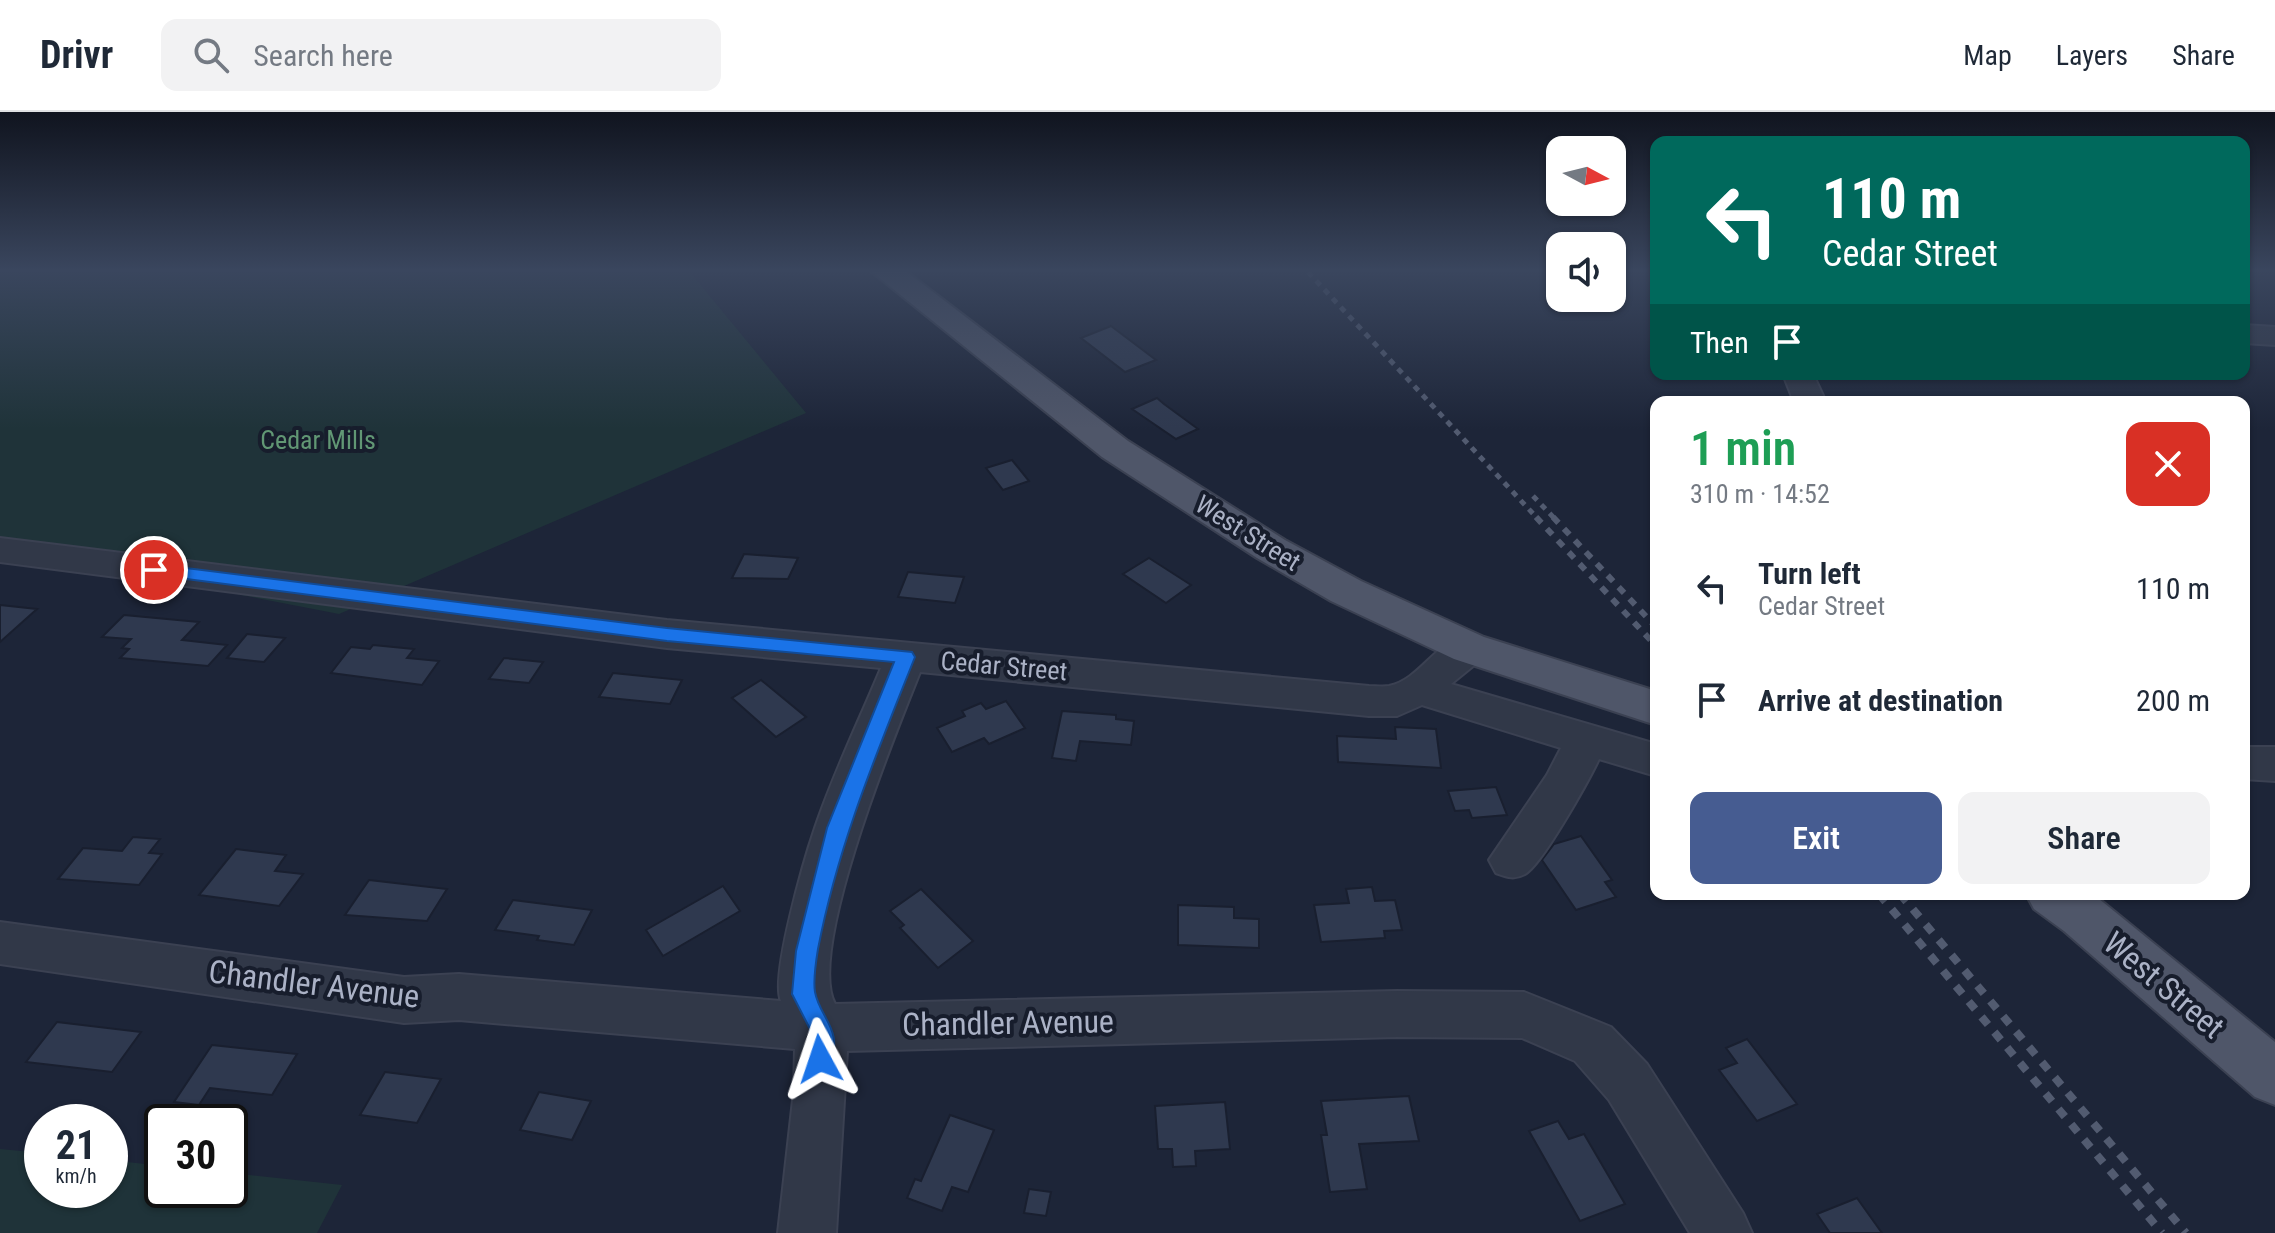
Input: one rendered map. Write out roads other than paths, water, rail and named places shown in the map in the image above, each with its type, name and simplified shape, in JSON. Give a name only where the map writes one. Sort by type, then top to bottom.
[{"type":"main road","name":"West Street","points":[[954,324],[1115,449],[1271,549],[1346,591],[1469,648],[1650,706]]},
{"type":"main road","name":"West Street","points":[[2061,900],[2275,1078]]},
{"type":"street","points":[[2250,334],[2275,336]]},
{"type":"street","name":"Cedar Street","points":[[0,550],[667,634],[1369,701],[1397,701],[1418,689],[1469,648]]},
{"type":"street","points":[[807,1233],[820,1091],[821,1028],[803,994],[807,951],[837,828],[906,657]]},
{"type":"street","points":[[1418,689],[1650,758]]},
{"type":"street","points":[[1512,860],[1549,810],[1576,766],[1586,739]]},
{"type":"street","points":[[2250,763],[2275,764]]},
{"type":"street","name":"Chandler Avenue","points":[[0,943],[404,1000],[459,997],[821,1028],[1397,1014],[1524,1015],[1593,1044],[1602,1053],[1628,1082],[1723,1233]]},
{"type":"railway","points":[[1357,324],[1538,519]]},
{"type":"railway","points":[[1533,496],[1555,519]]},
{"type":"railway","points":[[1536,517],[1650,640]]},
{"type":"railway","points":[[1553,517],[1650,621]]},
{"type":"railway","points":[[1884,900],[2162,1233]]},
{"type":"railway","points":[[1905,900],[2186,1233]]},
{"type":"park label","name":"Cedar Mills","points":[[318,440]]}]
